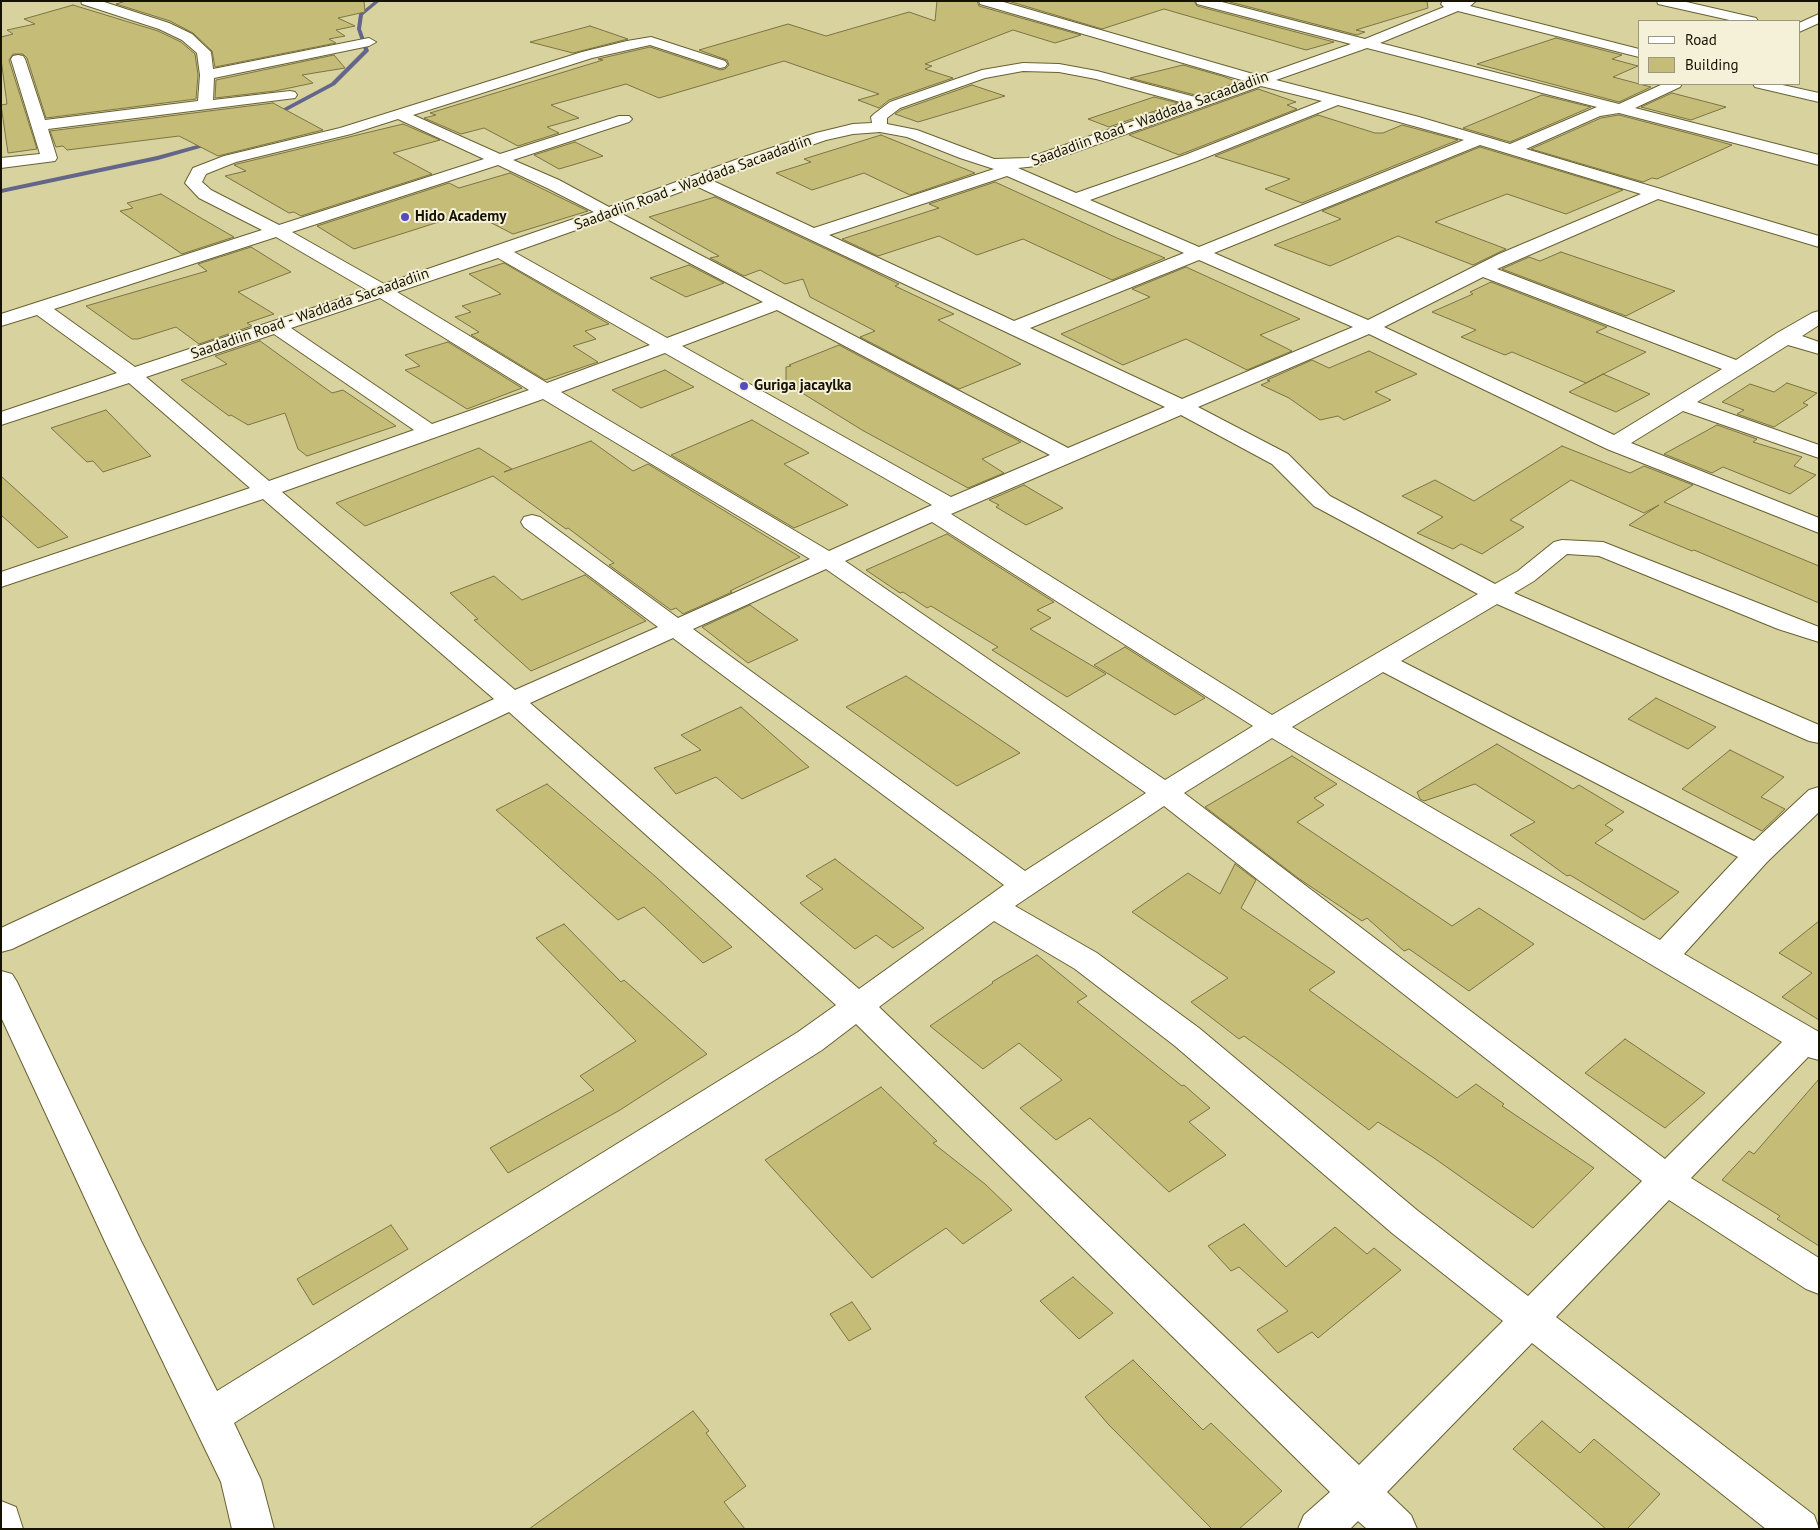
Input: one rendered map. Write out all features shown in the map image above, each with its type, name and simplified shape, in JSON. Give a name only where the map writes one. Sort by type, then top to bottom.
[{"type":"main road","points":[[985,1],[1144,46],[1218,70],[1414,120],[1819,242]]},
{"type":"main road","points":[[1202,1],[1819,160]]},
{"type":"main road","points":[[1437,1],[1464,4],[1638,53]]},
{"type":"main road","points":[[1663,1],[1747,20]]},
{"type":"main road","points":[[95,2],[164,26],[187,37],[204,52],[208,75],[206,106]]},
{"type":"main road","name":"Saadadiin Road - Waddada Sacaadadiin","points":[[1,419],[607,214],[741,163],[822,136],[853,129],[880,127],[911,133],[1000,167],[1030,163],[1364,44],[1464,4]]},
{"type":"main road","points":[[1800,28],[1819,18]]},
{"type":"main road","points":[[720,64],[651,41],[643,42],[588,55],[345,132],[230,159],[199,171],[193,183],[205,194],[278,232],[381,290],[828,560],[1165,793],[1666,1180],[1819,1278]]},
{"type":"main road","points":[[208,75],[369,42]]},
{"type":"main road","points":[[1,163],[48,158],[18,59]]},
{"type":"main road","points":[[880,127],[879,117],[895,105],[982,74],[1023,67],[1059,68],[1097,75],[1198,102]]},
{"type":"main road","points":[[1510,150],[1596,112],[1622,108],[1673,85]]},
{"type":"main road","points":[[1764,85],[1819,98]]},
{"type":"main road","points":[[39,125],[290,95]]},
{"type":"main road","points":[[1076,199],[1191,158],[1335,101]]},
{"type":"main road","points":[[400,114],[545,180],[1068,456]]},
{"type":"main road","points":[[1,320],[624,119]]},
{"type":"main road","points":[[1014,328],[1478,140]]},
{"type":"main road","points":[[812,234],[1000,167],[1370,327],[1615,444],[1819,526]]},
{"type":"main road","points":[[698,180],[1182,407],[1280,459],[1322,500],[1495,594],[1819,735]]},
{"type":"main road","points":[[1,941],[512,701],[942,510],[1370,327],[1514,254],[1655,194]]},
{"type":"main road","points":[[499,251],[666,346],[942,510],[1271,726],[1811,1044],[1666,1180],[1359,1493],[1319,1529]]},
{"type":"main road","points":[[1482,270],[1736,367]]},
{"type":"main road","points":[[1,580],[266,490],[546,391],[778,303]]},
{"type":"main road","points":[[40,308],[131,374],[512,701],[858,1006],[1396,1529]]},
{"type":"main road","points":[[1615,444],[1784,337],[1819,317]]},
{"type":"main road","points":[[275,326],[430,432]]},
{"type":"main road","points":[[1784,337],[1819,348]]},
{"type":"main road","points":[[1680,403],[1819,452]]},
{"type":"main road","points":[[532,522],[677,627],[1025,886]]},
{"type":"main road","points":[[210,1416],[810,1041],[993,906],[1165,793],[1271,726],[1526,576],[1562,547],[1603,549],[1787,624],[1819,634]]},
{"type":"main road","points":[[1381,661],[1757,855]]},
{"type":"main road","points":[[1663,956],[1757,855],[1819,796]]},
{"type":"main road","points":[[993,906],[1086,961],[1187,1037],[1405,1222],[1799,1529]]},
{"type":"main road","points":[[1,982],[125,1246],[241,1480],[252,1529]]},
{"type":"main road","points":[[1,1521],[2,1529]]},
{"type":"building","points":[[126,1],[364,1],[365,12],[338,18],[355,26],[336,30],[345,36],[329,39],[336,43],[215,67],[212,51],[193,33],[170,21],[116,4]]},
{"type":"building","points":[[937,1],[977,1],[979,6],[1081,35],[1055,43],[1013,30],[925,64],[932,66],[925,69],[953,78],[889,100],[879,108],[858,100],[879,94],[784,61],[659,98],[626,84],[551,105],[579,118],[547,127],[559,133],[518,146],[484,128],[461,134],[424,118],[436,115],[430,113],[603,60],[598,59],[650,47],[720,70],[725,69],[729,65],[727,60],[699,50],[788,24],[826,36],[909,12],[935,21]]},
{"type":"building","points":[[1008,1],[1194,1],[1197,6],[1334,42],[1306,50],[1164,9],[1102,29]]},
{"type":"building","points":[[1226,1],[1427,1],[1428,8],[1356,30],[1365,32],[1357,35]]},
{"type":"building","points":[[73,5],[158,31],[181,42],[195,54],[198,75],[196,99],[46,118],[27,58],[23,54],[13,54],[9,60],[37,149],[8,153],[1,105],[7,104],[1,59],[1,37],[13,34],[7,30],[35,24],[24,19]]},
{"type":"building","points":[[590,26],[628,39],[573,53],[530,42]]},
{"type":"building","points":[[1556,38],[1622,55],[1612,59],[1638,66],[1613,77],[1651,87],[1619,102],[1477,64]]},
{"type":"building","points":[[334,55],[345,68],[302,75],[313,83],[275,91],[215,98],[216,80]]},
{"type":"building","points":[[1183,65],[1238,82],[1199,96],[1130,78]]},
{"type":"building","points":[[972,85],[1005,96],[918,122],[895,114],[901,110]]},
{"type":"building","points":[[1258,89],[1296,102],[1287,105],[1297,109],[1179,155],[1129,135]]},
{"type":"building","points":[[1672,93],[1726,107],[1691,120],[1641,107]]},
{"type":"building","points":[[1542,95],[1591,107],[1510,142],[1463,128]]},
{"type":"building","points":[[1154,97],[1178,103],[1109,127],[1088,119]]},
{"type":"building","points":[[273,103],[323,130],[218,156],[179,136],[67,150],[63,146],[56,147],[50,131]]},
{"type":"building","points":[[1318,115],[1375,133],[1383,133],[1402,125],[1458,140],[1302,203],[1265,189],[1290,179],[1215,156]]},
{"type":"building","points":[[1619,115],[1732,145],[1657,179],[1652,178],[1643,182],[1531,149],[1601,118]]},
{"type":"building","points":[[403,124],[440,140],[393,153],[432,174],[301,216],[294,212],[289,213],[225,176],[246,171],[234,165],[237,164]]},
{"type":"building","points":[[881,135],[975,173],[910,195],[864,173],[812,190],[776,173],[811,162],[804,159]]},
{"type":"building","points":[[575,142],[603,156],[559,169],[534,155]]},
{"type":"building","points":[[1480,147],[1623,190],[1566,214],[1507,194],[1435,222],[1506,249],[1473,265],[1398,236],[1330,266],[1274,245],[1341,219],[1322,211]]},
{"type":"building","points":[[510,173],[588,211],[513,234],[470,212],[354,249],[317,226],[449,183],[459,188]]},
{"type":"building","points":[[995,182],[1165,258],[1112,280],[1023,239],[977,255],[939,236],[878,256],[842,239],[939,208],[929,204]]},
{"type":"building","points":[[161,194],[234,237],[182,254],[120,211],[133,208],[127,203]]},
{"type":"building","points":[[715,197],[899,284],[895,286],[954,314],[938,320],[1021,364],[959,389],[860,337],[875,331],[810,297],[803,279],[785,284],[760,270],[744,276],[710,258],[719,256],[649,217]]},
{"type":"building","points":[[251,247],[291,272],[238,292],[274,314],[247,323],[252,326],[199,344],[176,327],[138,339],[132,339],[86,306],[207,271],[198,264]]},
{"type":"building","points":[[1561,252],[1675,291],[1626,316],[1502,269],[1529,257],[1540,261]]},
{"type":"building","points":[[504,263],[609,324],[585,331],[596,339],[573,346],[598,362],[545,380],[471,335],[479,332],[455,317],[471,312],[462,306],[501,294],[469,274]]},
{"type":"building","points":[[689,265],[724,283],[686,297],[650,278]]},
{"type":"building","points":[[1186,267],[1300,319],[1260,335],[1292,351],[1247,370],[1186,339],[1123,365],[1061,334],[1150,297],[1132,289]]},
{"type":"building","points":[[1491,282],[1607,327],[1596,332],[1646,352],[1586,383],[1512,352],[1505,355],[1461,337],[1476,330],[1432,312],[1473,294],[1470,292]]},
{"type":"building","points":[[260,341],[332,393],[343,390],[396,426],[307,456],[298,449],[285,413],[248,425],[231,415],[229,416],[181,380],[227,364],[215,356]]},
{"type":"building","points":[[448,342],[522,388],[467,409],[405,370],[420,366],[405,355]]},
{"type":"building","points":[[839,345],[1021,442],[982,459],[1004,473],[968,488],[862,430],[786,383],[786,367]]},
{"type":"building","points":[[1369,351],[1417,374],[1375,392],[1391,400],[1344,420],[1338,416],[1320,420],[1289,398],[1261,385],[1270,381],[1267,380],[1312,360],[1329,368]]},
{"type":"building","points":[[665,370],[694,387],[641,408],[612,390]]},
{"type":"building","points":[[1603,374],[1650,394],[1616,412],[1569,392]]},
{"type":"building","points":[[1787,383],[1817,393],[1803,403],[1808,405],[1774,427],[1737,414],[1744,410],[1722,402],[1750,384],[1774,392]]},
{"type":"building","points":[[106,410],[151,456],[103,472],[93,461],[87,462],[51,428]]},
{"type":"building","points":[[752,420],[809,453],[784,464],[848,505],[794,528],[671,455]]},
{"type":"building","points":[[1717,425],[1757,439],[1753,442],[1802,457],[1794,466],[1816,475],[1790,494],[1723,467],[1712,473],[1664,454]]},
{"type":"building","points":[[591,441],[633,471],[648,464],[800,557],[730,591],[732,592],[683,614],[676,608],[671,610],[609,565],[614,563],[568,528],[566,529],[493,476],[365,526],[336,503],[479,448],[512,469],[504,472]]},
{"type":"building","points":[[1562,446],[1630,473],[1644,466],[1693,485],[1664,502],[1819,566],[1819,603],[1694,550],[1692,551],[1629,525],[1659,505],[1644,513],[1571,480],[1510,520],[1524,527],[1482,554],[1461,544],[1453,549],[1417,533],[1443,517],[1402,496],[1435,480],[1474,501]]},
{"type":"building","points":[[1,476],[68,537],[38,548],[1,515]]},
{"type":"building","points":[[1024,485],[1063,508],[1026,525],[996,507],[999,505],[989,500]]},
{"type":"building","points":[[947,534],[1054,602],[1037,610],[1051,618],[1030,629],[1106,674],[1067,697],[992,650],[998,647],[931,606],[927,608],[903,592],[900,593],[866,570]]},
{"type":"building","points":[[585,575],[646,621],[531,671],[474,620],[478,619],[450,593],[494,576],[522,600]]},
{"type":"building","points":[[750,605],[798,640],[748,663],[702,627]]},
{"type":"building","points":[[1125,647],[1205,698],[1175,715],[1094,665]]},
{"type":"building","points":[[906,676],[1020,753],[957,786],[846,707]]},
{"type":"building","points":[[1656,698],[1716,727],[1688,749],[1628,719]]},
{"type":"building","points":[[741,707],[809,767],[742,799],[716,777],[676,794],[654,768],[701,750],[681,735]]},
{"type":"building","points":[[1497,744],[1573,789],[1579,785],[1624,812],[1605,825],[1613,830],[1595,843],[1679,892],[1644,920],[1570,875],[1567,876],[1510,835],[1535,822],[1475,784],[1424,801],[1420,799],[1417,792]]},
{"type":"building","points":[[1730,750],[1784,777],[1761,797],[1785,809],[1762,831],[1682,789]]},
{"type":"building","points":[[1292,756],[1337,784],[1314,798],[1324,805],[1297,822],[1452,926],[1479,908],[1534,944],[1469,991],[1409,949],[1404,951],[1367,918],[1362,921],[1298,878],[1205,807]]},
{"type":"building","points":[[547,784],[656,877],[732,947],[703,963],[644,907],[618,920],[496,810]]},
{"type":"building","points":[[835,859],[924,928],[893,948],[876,935],[855,949],[800,903],[823,889],[806,876]]},
{"type":"building","points":[[1235,864],[1256,880],[1241,908],[1335,972],[1309,990],[1457,1098],[1476,1084],[1504,1104],[1502,1106],[1594,1168],[1533,1228],[1434,1158],[1378,1122],[1369,1130],[1276,1059],[1244,1036],[1239,1039],[1191,1002],[1228,978],[1132,912],[1188,873],[1220,894]]},
{"type":"building","points":[[1819,921],[1819,1020],[1782,997],[1812,973],[1779,953]]},
{"type":"building","points":[[564,924],[621,982],[624,980],[707,1054],[620,1110],[508,1173],[490,1148],[594,1090],[580,1076],[636,1041],[536,938]]},
{"type":"building","points":[[1037,955],[1087,996],[1077,1002],[1182,1086],[1184,1085],[1210,1108],[1189,1122],[1226,1155],[1169,1192],[1090,1118],[1056,1140],[1020,1108],[1062,1080],[1019,1043],[983,1069],[930,1026],[992,982]]},
{"type":"building","points":[[1625,1039],[1705,1093],[1665,1128],[1585,1073]]},
{"type":"building","points":[[1819,1079],[1819,1246],[1777,1219],[1780,1216],[1722,1180],[1749,1151],[1754,1154]]},
{"type":"building","points":[[881,1087],[937,1141],[933,1143],[985,1184],[1012,1210],[963,1244],[946,1228],[872,1278],[765,1160]]},
{"type":"building","points":[[1244,1224],[1286,1267],[1335,1227],[1367,1254],[1374,1248],[1401,1270],[1318,1338],[1312,1332],[1278,1353],[1257,1330],[1288,1311],[1239,1267],[1231,1271],[1208,1246]]},
{"type":"building","points":[[391,1225],[408,1249],[313,1305],[297,1279]]},
{"type":"building","points":[[1073,1277],[1113,1313],[1079,1339],[1040,1301]]},
{"type":"building","points":[[852,1302],[871,1329],[849,1341],[830,1314]]},
{"type":"building","points":[[1133,1360],[1203,1430],[1211,1423],[1282,1491],[1239,1529],[1212,1529],[1108,1424],[1085,1397]]},
{"type":"building","points":[[693,1411],[709,1431],[706,1433],[746,1486],[724,1502],[745,1529],[529,1529]]},
{"type":"building","points":[[1542,1421],[1580,1453],[1594,1439],[1660,1494],[1627,1529],[1606,1529],[1513,1449]]},
{"type":"waterway","points":[[273,116],[333,84],[367,50],[359,29],[361,14],[378,1]]},
{"type":"waterway","points":[[1,191],[158,158],[212,143]]},
{"type":"place","name":"Hido Academy","points":[[405,217]]},
{"type":"place","name":"Guriga jacaylka","points":[[744,386]]}]
